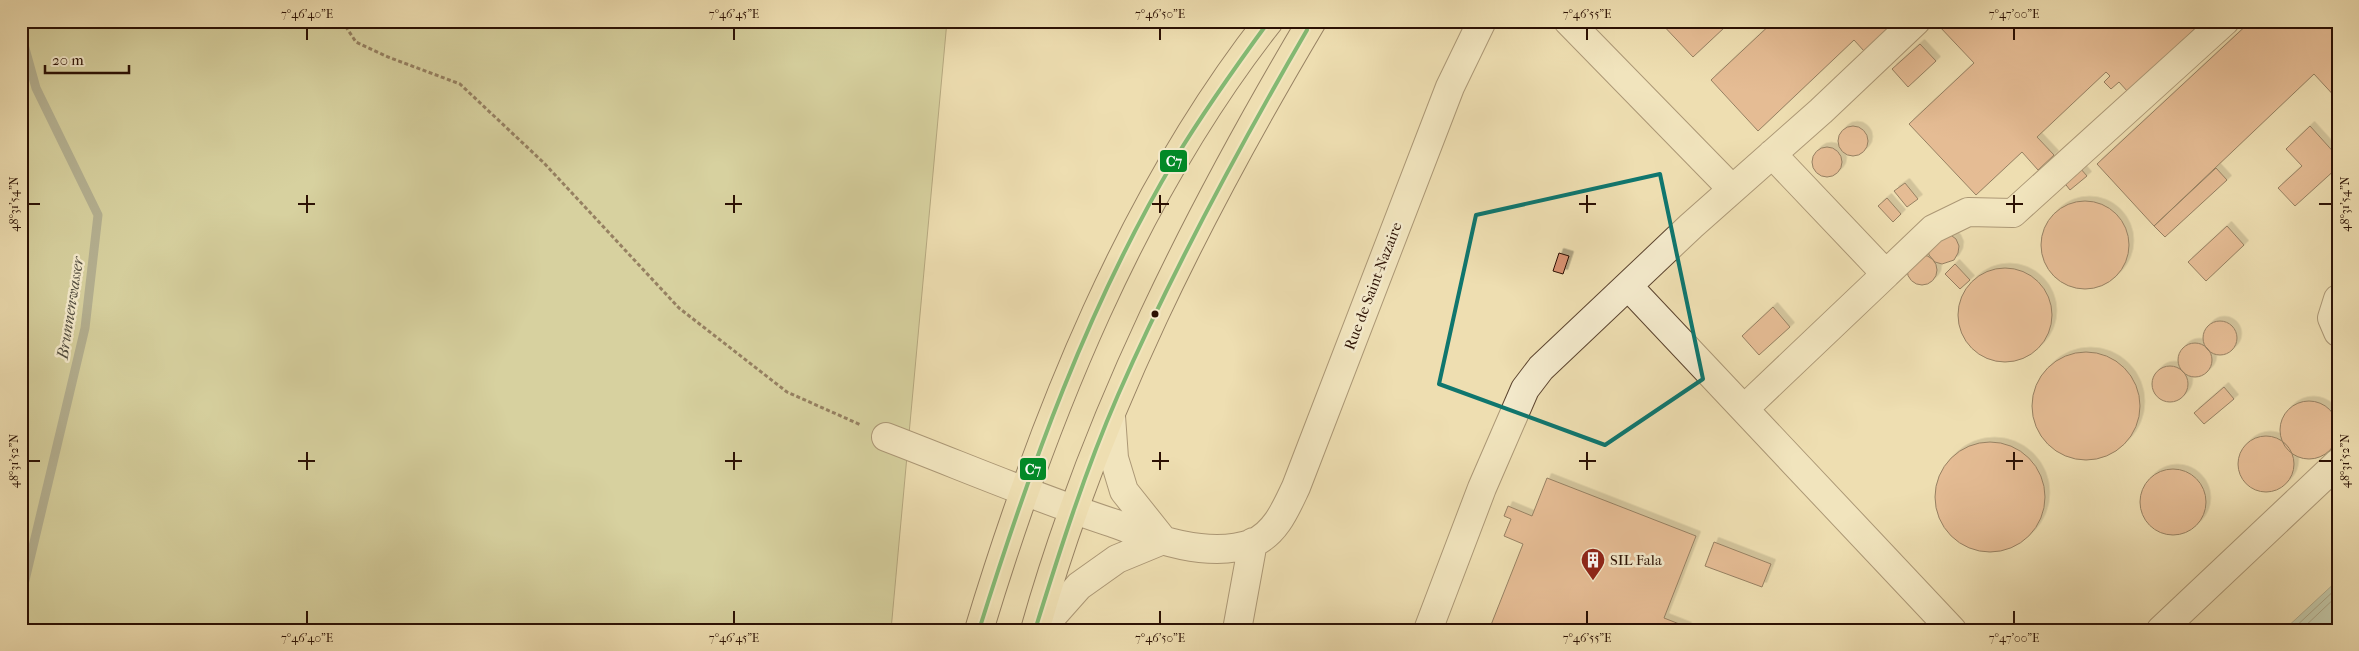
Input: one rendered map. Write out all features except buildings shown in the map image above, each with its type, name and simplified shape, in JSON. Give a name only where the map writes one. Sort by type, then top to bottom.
[{"type":"main road","points":[[980,630],[1025,491],[1102,298],[1180,152],[1207,107],[1269,21]]},
{"type":"main road","points":[[1036,630],[1073,510],[1164,291],[1223,177],[1312,21]]},
{"type":"street","name":"Rue de Saint-Nazaire","points":[[886,436],[1073,510],[1163,540],[1200,548],[1228,549],[1253,542],[1269,532],[1281,518],[1296,487],[1450,87],[1482,21]]},
{"type":"street","points":[[1568,21],[1732,189]]},
{"type":"street","points":[[1428,630],[1482,488],[1526,389],[1541,368],[1732,189],[1916,21]]},
{"type":"street","points":[[1744,409],[1933,229],[1968,212],[2013,213],[2225,21]]},
{"type":"street","points":[[1772,154],[1886,274]]},
{"type":"street","points":[[1628,286],[1952,630]]},
{"type":"street","points":[[2338,299],[2332,318],[2338,332]]},
{"type":"street","points":[[1040,630],[1079,586],[1117,559],[1163,540],[1124,491],[1114,458],[1111,416]]},
{"type":"street","points":[[2161,630],[2338,463]]},
{"type":"street","points":[[1237,630],[1253,542]]},
{"type":"path","points":[[342,21],[356,42],[388,58],[460,84],[544,164],[679,308],[772,380],[788,392],[886,436]]},
{"type":"highlighted area","points":[[1660,174],[1703,379],[1605,445],[1439,384],[1476,215]]},
{"type":"green space","points":[[21,21],[947,21],[891,630],[21,630]]},
{"type":"water","points":[[2338,580],[2338,630],[2284,630]]},
{"type":"waterway","name":"Brunnenwasser","points":[[21,34],[36,88],[98,215],[85,328],[21,597]]},
{"type":"transit line","name":"C7","points":[[979,630],[1040,448],[1088,329],[1115,271],[1175,159],[1220,89],[1269,21]]},
{"type":"transit line","name":"C7","points":[[1035,630],[1084,482],[1106,424],[1139,348],[1207,210],[1307,30]]},
{"type":"place","name":"SIL Fala","points":[[1593,581]]}]
